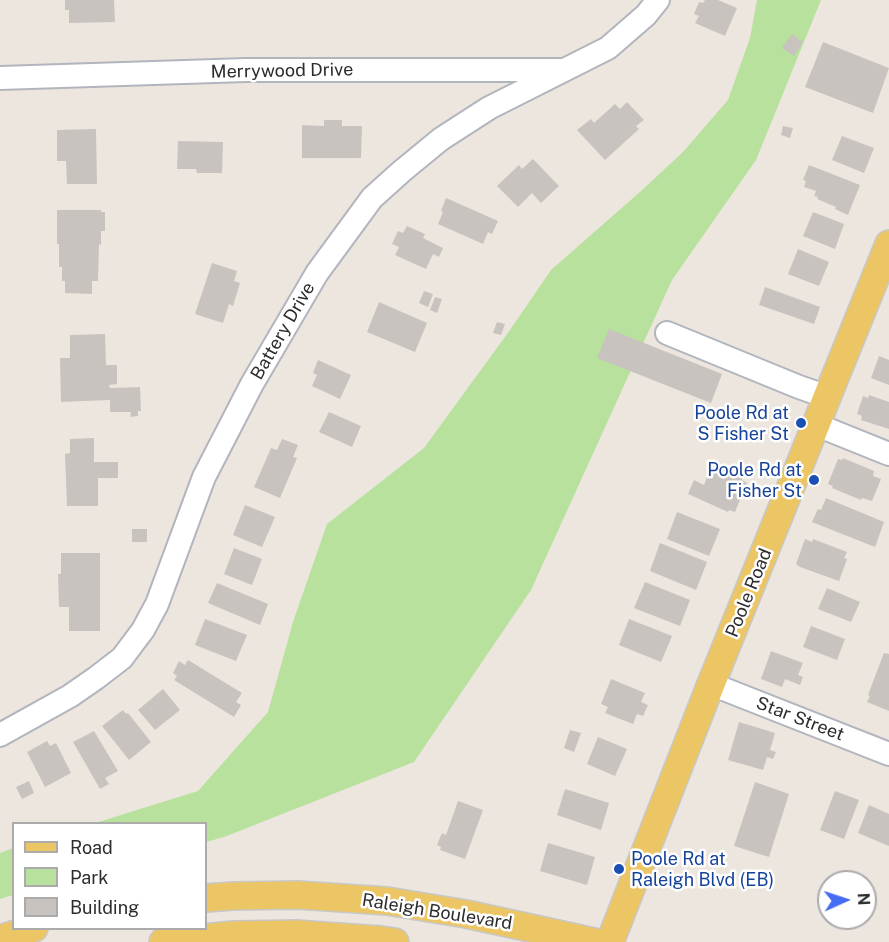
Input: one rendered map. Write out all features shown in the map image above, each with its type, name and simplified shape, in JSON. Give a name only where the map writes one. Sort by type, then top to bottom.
[{"type":"main road","name":"Poole Road","points":[[610,942],[711,684],[889,244]]},
{"type":"main road","name":"Raleigh Boulevard","points":[[207,898],[298,895],[387,901],[466,914],[594,942]]},
{"type":"main road","points":[[0,939],[28,930]]},
{"type":"main road","name":"Raleigh Boulevard","points":[[163,942],[234,935],[296,934],[395,942]]},
{"type":"street","name":"Battery Drive","points":[[0,735],[70,696],[96,678],[122,658],[143,630],[157,604],[204,477],[252,384],[317,273],[372,198],[441,139],[489,108],[608,48],[646,15],[658,0]]},
{"type":"street","name":"Merrywood Drive","points":[[0,78],[246,70],[565,70]]},
{"type":"street","points":[[667,333],[828,397]]},
{"type":"street","points":[[817,425],[889,453]]},
{"type":"street","name":"Star Street","points":[[711,684],[889,754]]},
{"type":"green space","points":[[757,0],[821,0],[756,160],[672,280],[531,590],[414,762],[207,842],[207,822],[98,822],[198,791],[268,712],[293,622],[327,524],[424,448],[551,270],[683,152],[728,100],[750,38]]},
{"type":"green space","points":[[12,848],[12,895],[0,899],[0,853]]},
{"type":"building","points":[[65,0],[114,0],[115,22],[69,23],[69,10],[65,10]]},
{"type":"building","points":[[705,0],[718,0],[737,8],[725,36],[695,23],[699,16],[694,14],[699,2],[703,3]]},
{"type":"building","points":[[792,34],[803,42],[794,56],[782,48]]},
{"type":"building","points":[[823,42],[889,68],[873,113],[805,87]]},
{"type":"building","points":[[627,102],[644,120],[636,126],[639,129],[605,160],[577,130],[591,119],[594,123],[615,104],[620,109]]},
{"type":"building","points":[[324,120],[342,120],[342,126],[362,126],[361,158],[302,158],[302,125],[324,126]]},
{"type":"building","points":[[783,126],[793,128],[790,138],[781,135]]},
{"type":"building","points":[[96,129],[97,184],[67,184],[66,161],[57,161],[57,130]]},
{"type":"building","points":[[842,136],[874,148],[864,173],[832,160]]},
{"type":"building","points":[[178,141],[223,142],[222,173],[197,173],[196,169],[177,169]]},
{"type":"building","points":[[533,159],[559,186],[541,203],[532,193],[518,207],[497,186],[519,165],[522,169]]},
{"type":"building","points":[[809,165],[860,185],[848,215],[817,199],[818,197],[814,196],[816,191],[804,187],[806,181],[803,180]]},
{"type":"building","points":[[446,198],[498,221],[492,234],[488,232],[483,244],[438,224]]},
{"type":"building","points":[[57,210],[101,210],[105,212],[105,231],[101,231],[101,245],[99,244],[98,281],[92,281],[92,294],[65,293],[62,267],[59,267]]},
{"type":"building","points":[[813,212],[844,224],[835,249],[803,236]]},
{"type":"building","points":[[407,226],[425,234],[423,238],[443,248],[439,257],[433,254],[426,269],[395,255],[399,247],[392,244],[398,231],[403,233]]},
{"type":"building","points":[[798,249],[829,262],[819,286],[788,274]]},
{"type":"building","points":[[212,263],[237,271],[234,281],[240,283],[233,306],[229,304],[223,323],[195,314]]},
{"type":"building","points":[[765,287],[820,307],[814,324],[759,305]]},
{"type":"building","points":[[424,291],[433,294],[428,307],[419,303]]},
{"type":"building","points":[[435,297],[442,299],[437,313],[430,310]]},
{"type":"building","points":[[379,302],[427,323],[415,352],[367,332]]},
{"type":"building","points":[[497,322],[505,324],[501,335],[493,333]]},
{"type":"building","points":[[609,329],[722,374],[711,403],[597,358]]},
{"type":"building","points":[[105,334],[106,365],[117,365],[117,384],[109,385],[110,388],[140,387],[141,411],[138,411],[138,416],[130,417],[131,412],[110,412],[110,400],[61,402],[60,358],[70,358],[70,335]]},
{"type":"building","points":[[879,356],[889,360],[889,385],[871,378]]},
{"type":"building","points":[[318,360],[351,375],[340,399],[312,386],[317,375],[313,373]]},
{"type":"building","points":[[869,395],[889,402],[889,429],[861,420],[862,416],[857,414],[863,396],[868,398]]},
{"type":"building","points":[[329,412],[361,426],[352,447],[319,432]]},
{"type":"building","points":[[94,438],[94,462],[118,462],[118,478],[98,478],[98,506],[67,506],[65,454],[70,453],[70,439]]},
{"type":"building","points":[[282,439],[298,445],[293,457],[297,458],[280,498],[254,487],[271,448],[277,450]]},
{"type":"building","points":[[843,458],[874,471],[873,476],[881,479],[872,501],[862,498],[861,500],[832,488],[833,486],[828,484],[838,459]]},
{"type":"building","points":[[712,464],[743,477],[742,480],[747,483],[735,512],[729,510],[728,512],[688,494],[694,480],[704,485]]},
{"type":"building","points":[[826,498],[884,522],[875,547],[812,522]]},
{"type":"building","points":[[245,505],[275,517],[262,547],[233,535]]},
{"type":"building","points":[[677,512],[720,529],[709,556],[667,539]]},
{"type":"building","points":[[132,529],[147,529],[147,542],[132,542]]},
{"type":"building","points":[[805,539],[812,542],[813,539],[847,552],[844,558],[847,559],[839,581],[796,564]]},
{"type":"building","points":[[660,543],[707,562],[696,590],[650,571]]},
{"type":"building","points":[[234,548],[262,559],[252,585],[224,574]]},
{"type":"building","points":[[61,553],[100,553],[100,631],[69,631],[69,607],[59,607],[58,574],[61,574]]},
{"type":"building","points":[[645,582],[690,600],[680,626],[634,608]]},
{"type":"building","points":[[217,583],[268,604],[260,625],[208,603]]},
{"type":"building","points":[[827,588],[860,602],[851,622],[818,609]]},
{"type":"building","points":[[205,619],[247,635],[236,661],[195,645]]},
{"type":"building","points":[[629,619],[672,636],[661,662],[619,645]]},
{"type":"building","points":[[811,626],[845,639],[837,660],[803,647]]},
{"type":"building","points":[[771,651],[803,663],[798,675],[803,677],[800,685],[785,679],[782,687],[761,679]]},
{"type":"building","points":[[884,653],[889,654],[889,711],[867,702]]},
{"type":"building","points":[[188,660],[242,693],[236,702],[241,705],[234,717],[174,680],[177,676],[173,673],[179,661],[185,665]]},
{"type":"building","points":[[611,679],[645,693],[641,702],[648,705],[643,716],[637,714],[633,724],[605,713],[608,707],[601,704]]},
{"type":"building","points":[[163,689],[180,710],[155,730],[138,710]]},
{"type":"building","points":[[123,710],[151,742],[129,760],[102,726]]},
{"type":"building","points":[[739,722],[775,733],[770,750],[776,752],[773,759],[767,757],[763,770],[728,760]]},
{"type":"building","points":[[570,730],[581,733],[574,752],[564,748]]},
{"type":"building","points":[[94,731],[118,771],[105,778],[109,784],[100,789],[73,742]]},
{"type":"building","points":[[598,737],[627,749],[615,776],[587,764]]},
{"type":"building","points":[[47,741],[50,746],[56,743],[71,773],[45,787],[27,752]]},
{"type":"building","points":[[29,781],[34,793],[22,799],[16,787]]},
{"type":"building","points":[[755,782],[789,794],[769,857],[734,846]]},
{"type":"building","points":[[565,789],[609,803],[601,830],[557,815]]},
{"type":"building","points":[[835,791],[859,800],[844,839],[820,830]]},
{"type":"building","points":[[458,801],[483,810],[465,859],[440,850],[441,847],[437,845],[442,833],[446,835]]},
{"type":"building","points":[[869,805],[889,814],[889,846],[858,833]]},
{"type":"building","points":[[548,843],[595,857],[587,885],[540,871]]},
{"type":"place","name":"Poole Rd at S Fisher St","points":[[801,423]]},
{"type":"place","name":"Poole Rd at Fisher St","points":[[814,480]]},
{"type":"place","name":"Poole Rd at Raleigh Blvd (EB)","points":[[619,869]]}]
